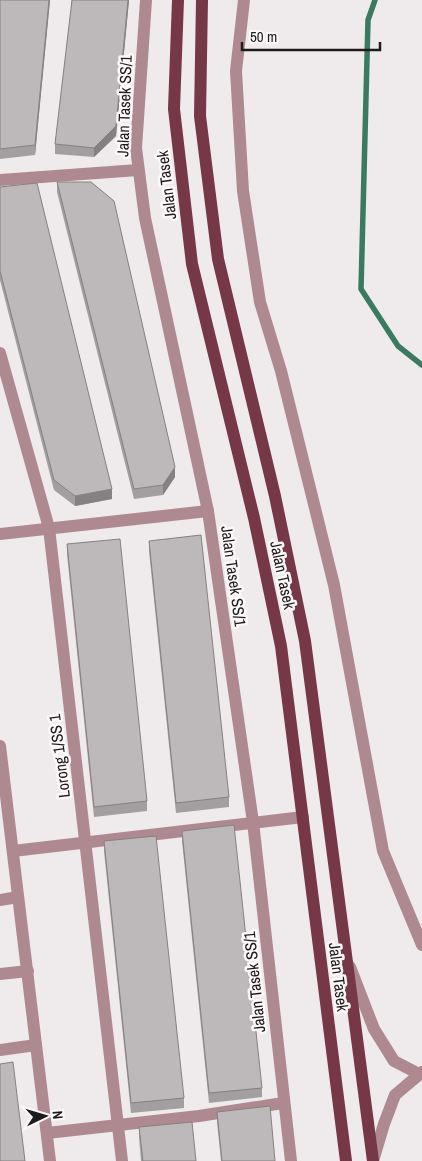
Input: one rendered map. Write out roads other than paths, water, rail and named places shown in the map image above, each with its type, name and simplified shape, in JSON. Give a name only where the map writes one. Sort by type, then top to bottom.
[{"type":"main road","name":"Jalan Tasek","points":[[178,0],[174,109],[192,264],[254,518],[281,646],[346,1161]]},
{"type":"main road","name":"Jalan Tasek","points":[[202,0],[200,116],[218,259],[275,496],[305,641],[373,1161]]},
{"type":"street","name":"Jalan Tasek SS/1","points":[[146,0],[136,148],[138,170],[145,218],[208,511],[254,822],[283,1103],[291,1161]]},
{"type":"street","points":[[244,0],[236,71],[243,191],[260,302],[281,371],[334,585],[383,851],[422,946]]},
{"type":"street","points":[[0,180],[138,170]]},
{"type":"street","name":"Lorong 1/SS 1","points":[[0,353],[49,528],[122,1161]]},
{"type":"street","points":[[0,534],[208,511]]},
{"type":"street","points":[[0,746],[5,821],[13,851],[50,1161]]},
{"type":"street","points":[[13,851],[303,817]]},
{"type":"street","points":[[0,900],[18,897]]},
{"type":"street","points":[[347,959],[374,1028],[394,1061],[420,1073],[395,1095],[373,1161]]},
{"type":"street","points":[[0,974],[28,971]]},
{"type":"street","points":[[0,1050],[36,1045]]},
{"type":"street","points":[[47,1133],[198,1116],[283,1103]]},
{"type":"waterway","points":[[375,0],[368,20],[361,289],[398,346],[422,365]]}]
